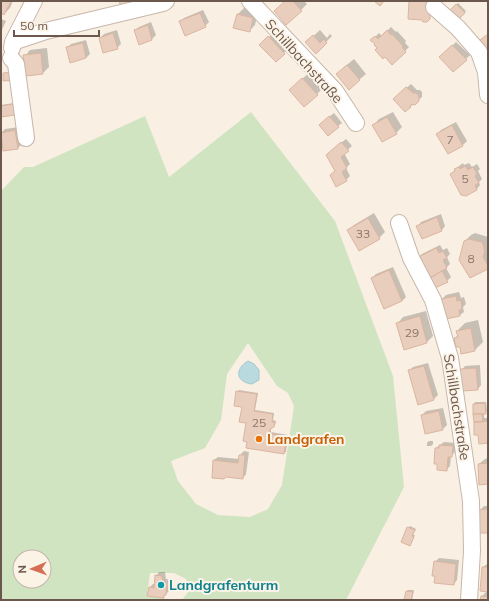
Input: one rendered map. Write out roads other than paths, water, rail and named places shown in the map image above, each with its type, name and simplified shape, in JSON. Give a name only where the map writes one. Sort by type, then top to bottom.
[{"type":"street","points":[[26,138],[16,64],[6,61],[13,42],[34,1]]},
{"type":"street","points":[[13,42],[46,31],[166,1]]},
{"type":"street","name":"Schillbachstraße","points":[[250,1],[335,91],[356,123]]},
{"type":"street","points":[[434,8],[458,28],[479,52],[486,72],[488,96]]},
{"type":"street","name":"Schillbachstraße","points":[[399,223],[411,258],[433,300],[450,358],[472,501],[472,551],[469,600]]},
{"type":"water","points":[[248,361],[254,364],[259,370],[259,380],[252,384],[242,380],[239,374],[242,366]]},
{"type":"place","name":"Landgrafen","points":[[259,439]]},
{"type":"place","name":"Landgrafenturm","points":[[161,585]]}]
